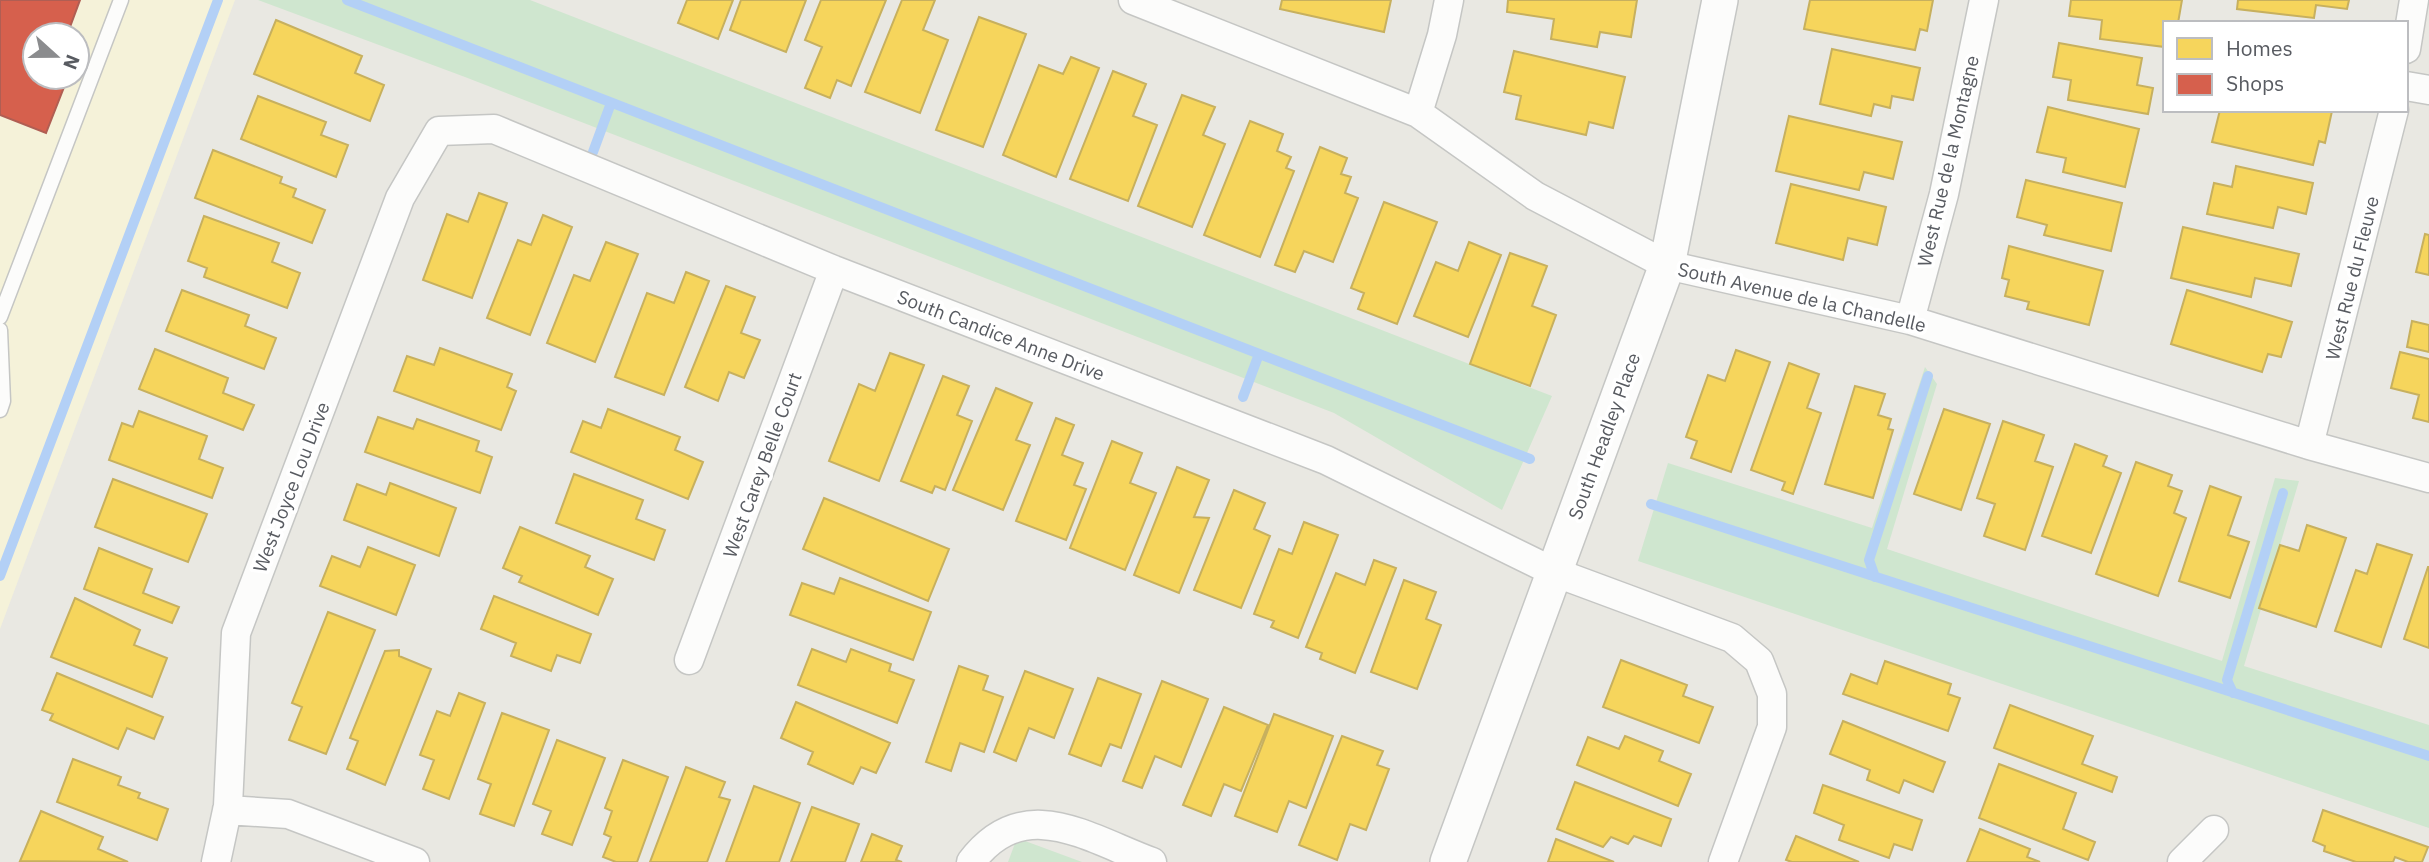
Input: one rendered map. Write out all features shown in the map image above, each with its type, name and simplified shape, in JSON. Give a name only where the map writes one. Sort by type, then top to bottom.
[{"type":"street","name":"South Avenue de la Chandelle","points":[[1133,0],[1418,113],[1535,196],[1667,265],[1910,320],[2309,445],[2429,478]]},
{"type":"street","points":[[1418,113],[1442,35],[1449,0]]},
{"type":"street","name":"South Headley Place","points":[[1448,862],[1667,265],[1720,0]]},
{"type":"street","name":"West Rue de la Montagne","points":[[1910,320],[1944,194],[1984,0]]},
{"type":"street","points":[[2408,37],[2414,0]]},
{"type":"street","points":[[2408,86],[2429,90]]},
{"type":"street","name":"West Rue du Fleuve","points":[[2309,445],[2393,112]]},
{"type":"street","name":"South Candice Anne Drive","points":[[439,131],[494,129],[834,270],[1326,460],[1554,572],[1732,638],[1759,662],[1772,694],[1772,727],[1723,862]]},
{"type":"street","name":"West Joyce Lou Drive","points":[[216,862],[227,810],[236,633],[400,198],[439,131]]},
{"type":"street","name":"West Carey Belle Court","points":[[689,660],[834,270]]},
{"type":"street","points":[[227,810],[288,814],[415,862]]},
{"type":"street","points":[[971,862],[983,846],[1012,827],[1037,822],[1058,827],[1152,862]]},
{"type":"street","points":[[2182,862],[2214,831]]},
{"type":"lane","points":[[0,317],[121,0]]},
{"type":"lane","points":[[0,330],[4,401],[0,410]]},
{"type":"shaded area","points":[[0,0],[235,0],[0,629]]},
{"type":"green space","points":[[258,0],[530,0],[1552,396],[1502,510],[1334,413],[465,77]]},
{"type":"green space","points":[[1925,367],[1937,384],[1887,549],[2222,661],[2275,478],[2299,481],[2244,666],[2429,725],[2429,828],[1638,561],[1668,463],[1872,528]]},
{"type":"green space","points":[[1017,838],[1082,862],[1008,862]]},
{"type":"building: Homes","points":[[687,0],[733,0],[718,39],[678,23]]},
{"type":"building: Homes","points":[[741,0],[806,0],[786,52],[730,30]]},
{"type":"building: Homes","points":[[821,0],[886,0],[851,86],[837,80],[830,98],[805,88],[822,47],[805,40]]},
{"type":"building: Homes","points":[[902,0],[935,0],[923,30],[948,40],[920,113],[865,92]]},
{"type":"building: Homes","points":[[1282,0],[1391,0],[1384,32],[1280,9]]},
{"type":"building: Homes","points":[[1508,0],[1637,0],[1631,37],[1600,32],[1597,47],[1551,39],[1554,19],[1507,12]]},
{"type":"building: Homes","points":[[1810,0],[1933,0],[1927,31],[1920,29],[1915,50],[1804,29]]},
{"type":"building: Homes","points":[[2071,0],[2182,0],[2178,21],[2163,21],[2163,47],[2100,39],[2102,20],[2069,16]]},
{"type":"building: Homes","points":[[2238,0],[2349,0],[2347,9],[2316,5],[2314,18],[2237,9]]},
{"type":"building: Homes","points":[[979,17],[1026,34],[983,147],[936,130]]},
{"type":"building: Homes","points":[[276,20],[362,56],[355,73],[384,85],[370,121],[254,74]]},
{"type":"building: Homes","points":[[2059,43],[2142,58],[2137,85],[2153,88],[2148,114],[2068,100],[2071,80],[2053,77]]},
{"type":"building: Homes","points":[[1832,49],[1920,68],[1913,100],[1892,96],[1890,108],[1874,104],[1871,116],[1820,104]]},
{"type":"building: Homes","points":[[1514,51],[1625,77],[1613,128],[1589,122],[1586,135],[1516,119],[1521,96],[1504,92]]},
{"type":"building: Homes","points":[[1071,57],[1099,68],[1056,177],[1003,155],[1039,65],[1063,74]]},
{"type":"building: Homes","points":[[1113,71],[1146,84],[1133,116],[1157,125],[1128,201],[1070,179]]},
{"type":"building: Homes","points":[[1182,95],[1215,107],[1203,135],[1225,144],[1192,227],[1138,206]]},
{"type":"building: Homes","points":[[258,96],[326,122],[321,135],[348,145],[336,177],[241,139]]},
{"type":"building: Homes","points":[[2048,107],[2139,129],[2125,187],[2063,172],[2066,158],[2037,152]]},
{"type":"building: Homes","points":[[2220,112],[2332,112],[2325,143],[2319,141],[2313,165],[2212,142]]},
{"type":"building: Homes","points":[[1789,116],[1902,142],[1893,179],[1864,172],[1859,190],[1776,171]]},
{"type":"building: Homes","points":[[1250,121],[1283,134],[1277,151],[1291,157],[1286,168],[1294,171],[1260,257],[1204,235]]},
{"type":"building: Homes","points":[[1320,147],[1347,158],[1341,174],[1351,177],[1345,193],[1358,198],[1333,262],[1304,251],[1295,272],[1275,265]]},
{"type":"building: Homes","points":[[213,150],[282,177],[280,183],[296,189],[293,197],[325,210],[312,243],[195,198]]},
{"type":"building: Homes","points":[[2236,166],[2313,183],[2306,214],[2278,207],[2273,228],[2207,214],[2214,183],[2232,187]]},
{"type":"building: Homes","points":[[2026,180],[2122,203],[2111,251],[2044,235],[2047,225],[2017,217]]},
{"type":"building: Homes","points":[[1791,184],[1886,207],[1877,245],[1848,238],[1843,260],[1776,243]]},
{"type":"building: Homes","points":[[479,193],[507,203],[472,298],[423,280],[447,214],[468,222]]},
{"type":"building: Homes","points":[[1384,202],[1437,222],[1397,324],[1358,309],[1364,293],[1351,288]]},
{"type":"building: Homes","points":[[543,215],[572,227],[530,335],[487,318],[518,240],[531,245]]},
{"type":"building: Homes","points":[[204,216],[279,243],[272,262],[300,273],[287,308],[204,277],[207,268],[188,261]]},
{"type":"building: Homes","points":[[2183,227],[2299,254],[2291,286],[2255,278],[2251,297],[2171,278]]},
{"type":"building: Homes","points":[[2425,234],[2429,235],[2429,275],[2416,272]]},
{"type":"building: Homes","points":[[606,242],[638,254],[595,362],[547,343],[574,275],[590,281]]},
{"type":"building: Homes","points":[[1469,242],[1501,255],[1468,337],[1414,316],[1436,262],[1458,271]]},
{"type":"building: Homes","points":[[2009,246],[2103,271],[2089,325],[2027,309],[2029,302],[2005,296],[2009,280],[2002,278]]},
{"type":"building: Homes","points":[[1510,253],[1547,266],[1532,306],[1556,315],[1530,386],[1470,364]]},
{"type":"building: Homes","points":[[686,272],[709,281],[664,395],[615,377],[647,293],[674,303]]},
{"type":"building: Homes","points":[[726,286],[755,297],[741,333],[760,340],[744,378],[729,372],[718,401],[685,387]]},
{"type":"building: Homes","points":[[182,290],[249,315],[245,326],[276,338],[264,369],[166,331]]},
{"type":"building: Homes","points":[[2187,290],[2292,322],[2281,357],[2268,354],[2262,372],[2171,344]]},
{"type":"building: Homes","points":[[2412,321],[2429,325],[2429,352],[2407,347]]},
{"type":"building: Homes","points":[[440,348],[512,374],[507,387],[516,391],[501,430],[394,391],[407,356],[434,365]]},
{"type":"building: Homes","points":[[155,349],[228,378],[223,393],[254,405],[243,430],[139,389]]},
{"type":"building: Homes","points":[[1736,350],[1770,362],[1731,472],[1691,458],[1697,441],[1686,437],[1708,375],[1725,381]]},
{"type":"building: Homes","points":[[2400,352],[2429,359],[2429,422],[2413,418],[2419,395],[2391,388]]},
{"type":"building: Homes","points":[[890,353],[924,365],[879,481],[829,461],[859,384],[875,391]]},
{"type":"building: Homes","points":[[1789,363],[1819,374],[1807,408],[1821,413],[1793,494],[1782,490],[1785,482],[1751,470]]},
{"type":"building: Homes","points":[[943,376],[969,386],[957,415],[972,421],[945,490],[935,486],[932,493],[901,481]]},
{"type":"building: Homes","points":[[1855,386],[1885,394],[1878,415],[1891,419],[1888,429],[1893,430],[1873,498],[1825,484]]},
{"type":"building: Homes","points":[[996,388],[1032,403],[1016,440],[1030,445],[1003,510],[953,490]]},
{"type":"building: Homes","points":[[608,409],[680,437],[675,450],[703,462],[688,499],[571,452],[583,421],[601,428]]},
{"type":"building: Homes","points":[[1944,409],[1990,424],[1961,510],[1914,494]]},
{"type":"building: Homes","points":[[139,411],[207,436],[199,459],[223,468],[212,498],[109,460],[122,423],[133,427]]},
{"type":"building: Homes","points":[[378,417],[413,429],[417,419],[479,441],[476,451],[492,457],[480,493],[365,452]]},
{"type":"building: Homes","points":[[1056,418],[1074,425],[1062,455],[1083,463],[1074,485],[1086,489],[1066,540],[1016,521]]},
{"type":"building: Homes","points":[[2003,421],[2044,435],[2035,461],[2053,467],[2025,550],[1984,536],[1995,504],[1977,498]]},
{"type":"building: Homes","points":[[1112,441],[1142,453],[1130,483],[1156,493],[1125,570],[1070,548]]},
{"type":"building: Homes","points":[[2075,444],[2107,456],[2103,466],[2121,473],[2091,553],[2042,536]]},
{"type":"building: Homes","points":[[2136,462],[2172,475],[2168,486],[2182,491],[2174,513],[2186,518],[2158,596],[2096,574]]},
{"type":"building: Homes","points":[[1177,467],[1209,480],[1194,517],[1209,518],[1179,593],[1134,575]]},
{"type":"building: Homes","points":[[574,474],[643,500],[636,519],[665,530],[654,560],[556,523]]},
{"type":"building: Homes","points":[[113,479],[207,514],[188,562],[95,527]]},
{"type":"building: Homes","points":[[390,483],[456,508],[439,556],[344,520],[357,484],[386,495]]},
{"type":"building: Homes","points":[[2210,486],[2241,497],[2228,535],[2249,542],[2230,598],[2179,581]]},
{"type":"building: Homes","points":[[1234,490],[1265,503],[1254,529],[1270,536],[1241,608],[1194,590]]},
{"type":"building: Homes","points":[[824,498],[949,549],[928,601],[803,549]]},
{"type":"building: Homes","points":[[1304,522],[1338,535],[1298,638],[1271,627],[1274,621],[1254,614],[1279,549],[1292,554]]},
{"type":"building: Homes","points":[[2307,525],[2346,538],[2316,627],[2259,608],[2280,545],[2299,551]]},
{"type":"building: Homes","points":[[520,527],[590,556],[585,567],[613,579],[598,615],[519,582],[522,576],[503,568]]},
{"type":"building: Homes","points":[[2377,544],[2412,555],[2381,647],[2335,631],[2356,570],[2367,574]]},
{"type":"building: Homes","points":[[368,547],[415,565],[396,615],[320,586],[332,556],[360,567]]},
{"type":"building: Homes","points":[[99,548],[152,569],[143,593],[179,607],[172,623],[84,589]]},
{"type":"building: Homes","points":[[1374,560],[1396,568],[1355,673],[1320,659],[1322,653],[1306,647],[1336,573],[1365,585]]},
{"type":"building: Homes","points":[[2429,567],[2429,648],[2404,639]]},
{"type":"building: Homes","points":[[840,578],[931,612],[913,660],[790,615],[802,583],[834,594]]},
{"type":"building: Homes","points":[[1404,580],[1436,592],[1426,619],[1441,625],[1417,689],[1371,672]]},
{"type":"building: Homes","points":[[494,596],[591,634],[580,663],[557,655],[551,671],[511,656],[516,643],[481,629]]},
{"type":"building: Homes","points":[[75,598],[140,630],[134,645],[167,658],[152,697],[51,657]]},
{"type":"building: Homes","points":[[328,612],[375,630],[326,754],[289,740],[302,707],[292,703]]},
{"type":"building: Homes","points":[[812,649],[846,662],[851,649],[891,664],[889,671],[914,680],[897,723],[798,685]]},
{"type":"building: Homes","points":[[399,650],[399,656],[431,669],[385,785],[347,769],[358,741],[350,738],[385,651]]},
{"type":"building: Homes","points":[[1621,660],[1687,685],[1683,696],[1713,707],[1699,743],[1603,707]]},
{"type":"building: Homes","points":[[1885,661],[1951,684],[1948,694],[1960,698],[1948,731],[1843,694],[1851,674],[1877,684]]},
{"type":"building: Homes","points":[[959,666],[988,676],[983,690],[1003,697],[984,752],[960,743],[951,771],[926,762]]},
{"type":"building: Homes","points":[[1025,671],[1073,689],[1054,738],[1029,728],[1016,761],[994,752]]},
{"type":"building: Homes","points":[[57,673],[163,717],[154,739],[127,728],[118,749],[50,720],[53,714],[42,710]]},
{"type":"building: Homes","points":[[1098,678],[1141,694],[1121,748],[1110,744],[1101,766],[1069,754]]},
{"type":"building: Homes","points":[[1162,681],[1208,699],[1181,767],[1155,756],[1142,788],[1123,781]]},
{"type":"building: Homes","points":[[459,693],[485,703],[449,799],[423,789],[434,760],[420,755],[437,711],[450,716]]},
{"type":"building: Homes","points":[[796,702],[890,743],[876,773],[861,767],[853,784],[808,764],[813,752],[781,738]]},
{"type":"building: Homes","points":[[2010,705],[2093,736],[2082,764],[2117,777],[2112,792],[1994,748]]},
{"type":"building: Homes","points":[[1224,707],[1268,725],[1241,791],[1224,784],[1211,816],[1183,805]]},
{"type":"building: Homes","points":[[502,713],[549,730],[514,826],[480,814],[491,784],[478,779]]},
{"type":"building: Homes","points":[[1274,714],[1333,736],[1306,808],[1289,801],[1277,832],[1235,816]]},
{"type":"building: Homes","points":[[1843,721],[1945,762],[1933,792],[1904,780],[1899,793],[1867,780],[1870,770],[1830,754]]},
{"type":"building: Homes","points":[[1342,736],[1383,751],[1377,765],[1389,769],[1366,830],[1350,824],[1337,860],[1299,845]]},
{"type":"building: Homes","points":[[1625,736],[1663,751],[1659,761],[1691,774],[1678,806],[1577,765],[1588,737],[1619,749]]},
{"type":"building: Homes","points":[[557,740],[605,758],[572,845],[542,834],[551,811],[533,804]]},
{"type":"building: Homes","points":[[73,759],[121,777],[118,785],[140,793],[138,798],[168,809],[157,840],[57,802]]},
{"type":"building: Homes","points":[[623,760],[668,777],[637,862],[616,862],[603,857],[611,837],[604,834],[612,811],[605,808]]},
{"type":"building: Homes","points":[[1999,764],[2076,793],[2063,829],[2095,842],[2088,860],[1979,818]]},
{"type":"building: Homes","points":[[686,767],[725,782],[719,797],[730,800],[707,862],[650,862]]},
{"type":"building: Homes","points":[[1575,782],[1671,819],[1661,846],[1634,836],[1628,844],[1611,837],[1603,847],[1557,829]]},
{"type":"building: Homes","points":[[1823,785],[1922,820],[1912,850],[1894,844],[1889,858],[1839,840],[1844,825],[1814,813]]},
{"type":"building: Homes","points":[[754,786],[800,803],[779,862],[726,862]]},
{"type":"building: Homes","points":[[812,807],[859,824],[845,862],[791,862]]},
{"type":"building: Homes","points":[[2323,810],[2428,847],[2422,862],[2408,862],[2395,857],[2393,862],[2356,862],[2324,851],[2325,846],[2313,841]]},
{"type":"building: Homes","points":[[41,811],[103,837],[98,849],[128,862],[20,861]]},
{"type":"building: Homes","points":[[1980,829],[2030,849],[2027,857],[2040,862],[1967,862]]},
{"type":"building: Homes","points":[[872,834],[902,846],[896,860],[902,862],[861,862]]},
{"type":"building: Homes","points":[[1796,836],[1859,862],[1786,860]]},
{"type":"building: Homes","points":[[1556,839],[1614,862],[1548,862]]},
{"type":"building: Shops","points":[[0,0],[80,0],[72,21],[21,21],[21,91],[62,91],[46,133],[0,115]]},
{"type":"waterway","points":[[0,576],[218,0]]},
{"type":"waterway","points":[[347,0],[1530,459]]},
{"type":"waterway","points":[[593,152],[611,103]]},
{"type":"waterway","points":[[1243,397],[1259,354]]},
{"type":"waterway","points":[[1875,577],[1869,560],[1928,376]]},
{"type":"waterway","points":[[2233,693],[2227,680],[2283,493]]},
{"type":"waterway","points":[[1651,504],[2429,756]]}]
